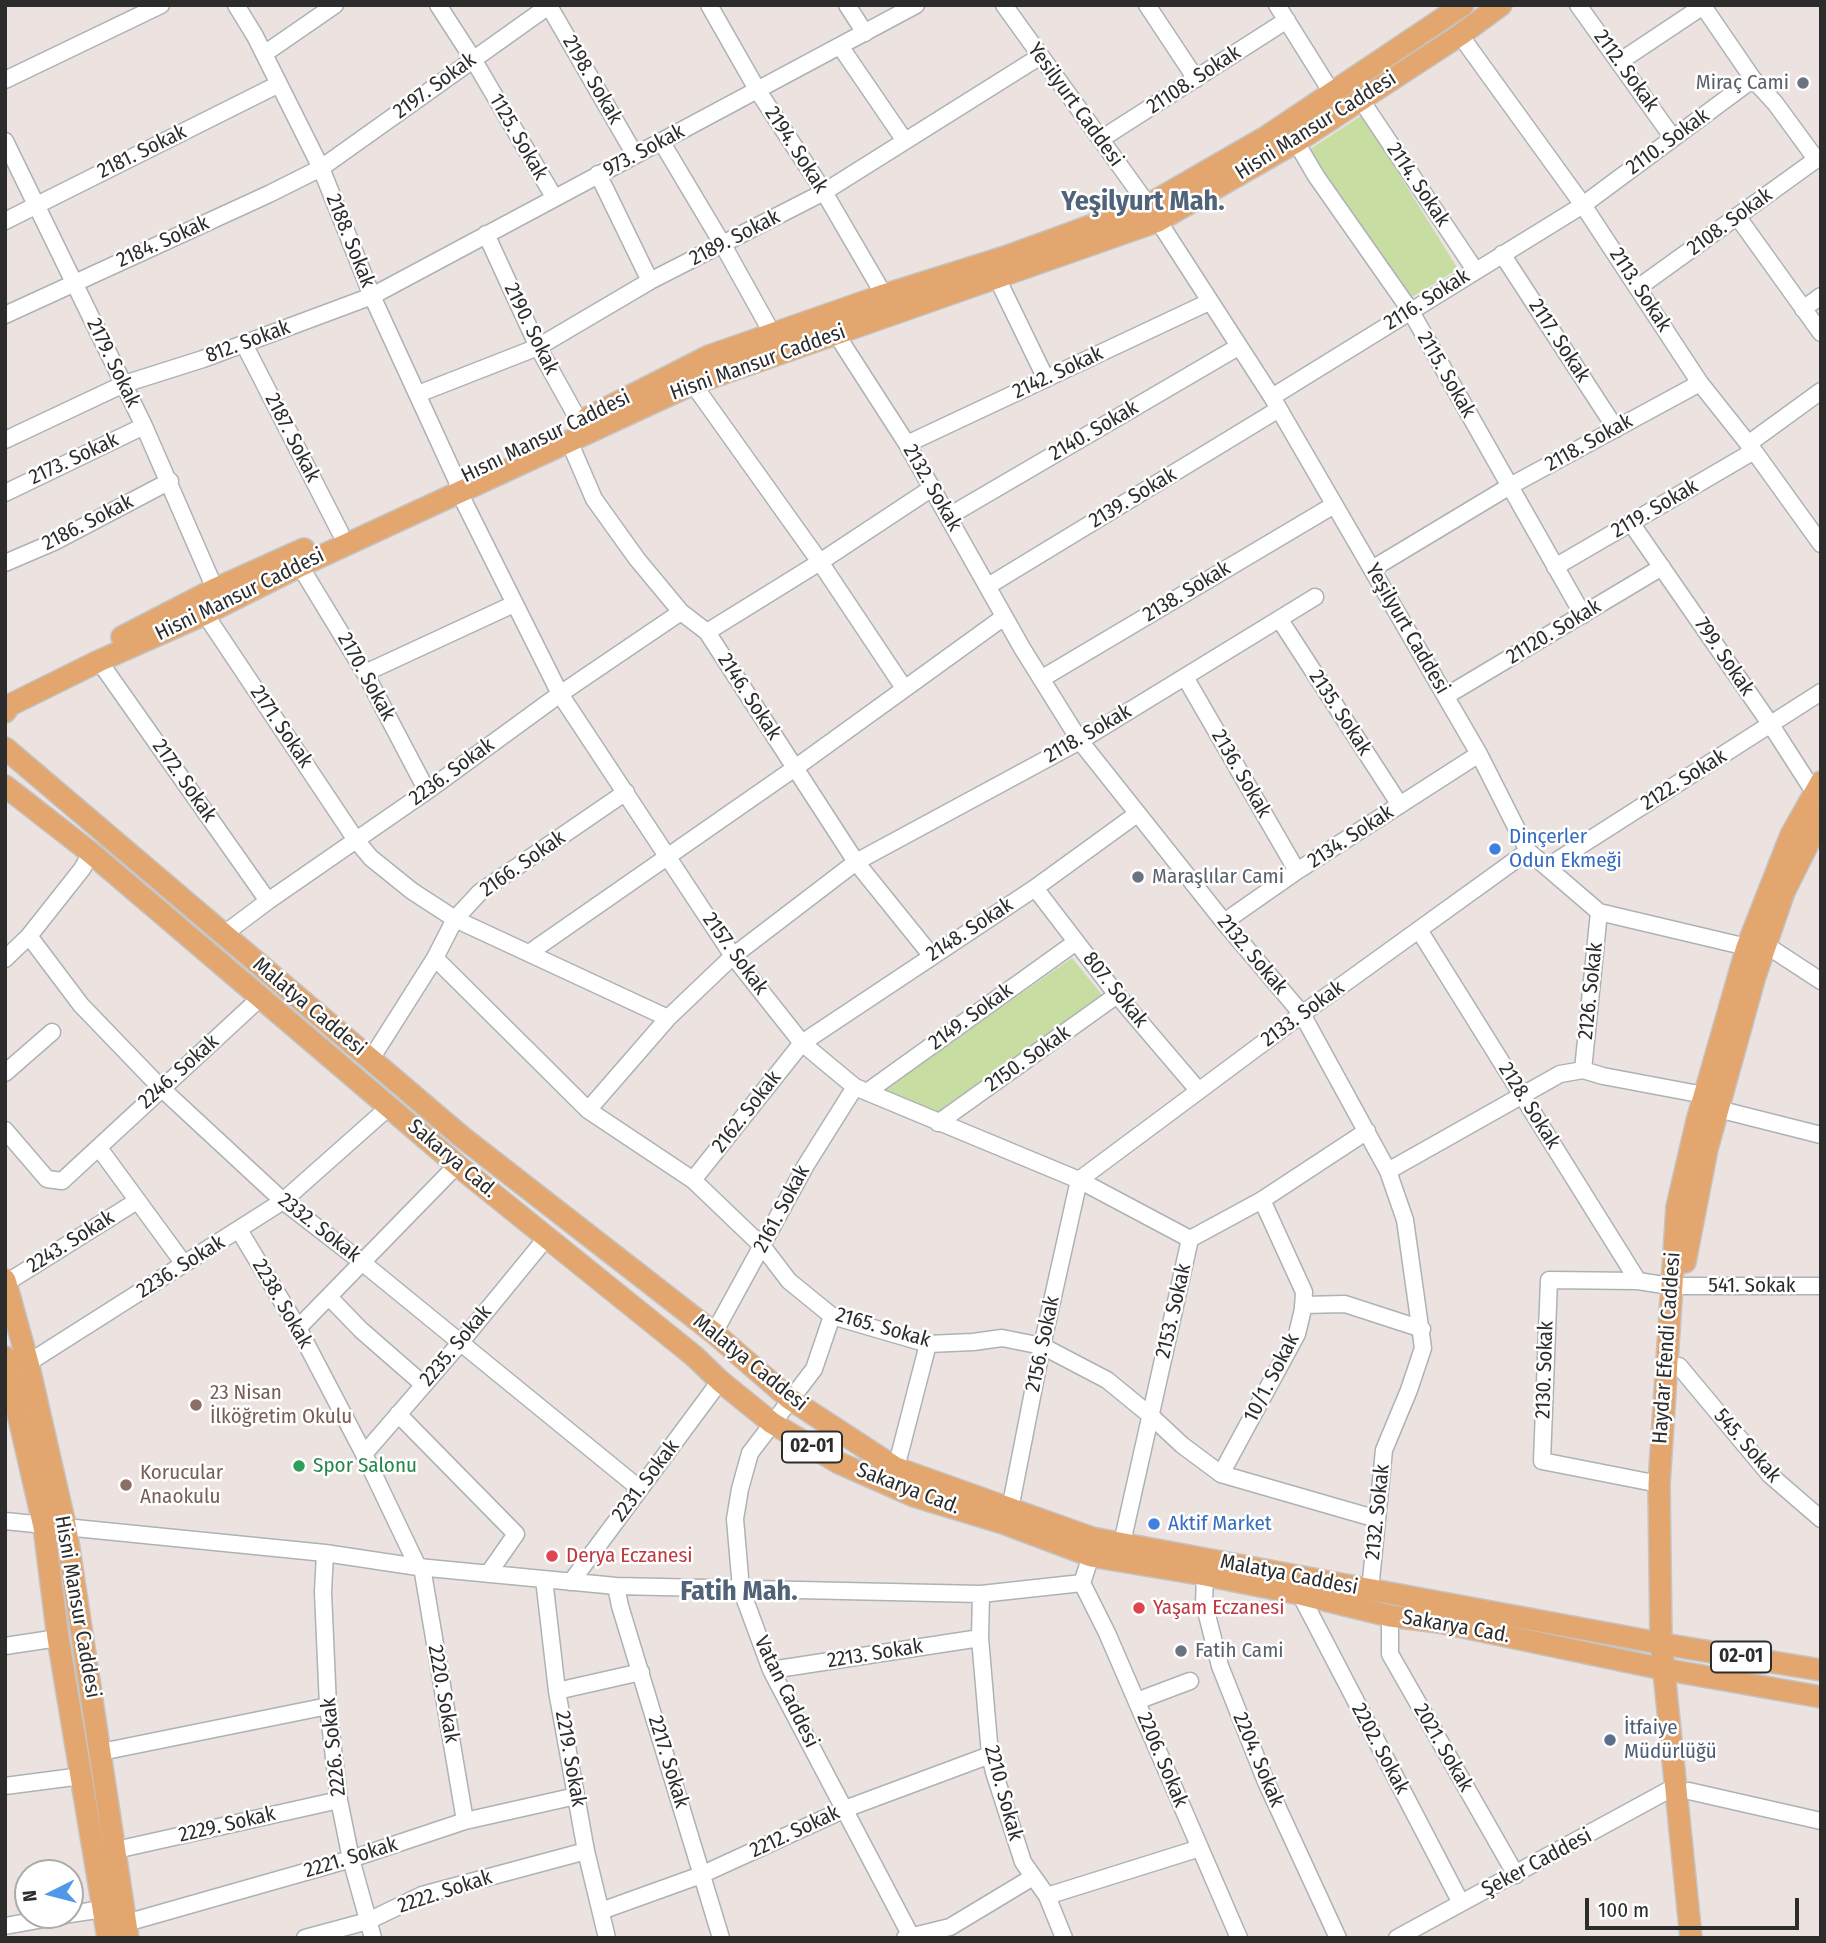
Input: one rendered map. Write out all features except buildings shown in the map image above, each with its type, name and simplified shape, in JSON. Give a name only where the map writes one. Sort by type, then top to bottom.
[{"type":"main road","name":"Hısnı Mansur Caddesi","points":[[6,698],[215,589],[340,532],[458,487],[579,421],[709,356],[884,295],[1153,213],[1266,137],[1346,101],[1463,5]]},
{"type":"main road","name":"Hisni Mansur Caddesi","points":[[6,698],[10,705],[205,614],[458,487],[569,441],[693,384],[997,278],[1153,213],[1296,142],[1346,101],[1460,35],[1502,5]]},
{"type":"main road","name":"Malatya Caddesi","points":[[5,748],[462,1137],[713,1333],[790,1399],[896,1468],[1092,1538],[1668,1644]]},
{"type":"main road","name":"Sakarya Cad.","points":[[5,786],[91,853],[457,1165],[694,1356],[720,1381],[772,1423],[839,1463],[914,1496],[1003,1523],[1091,1556],[1205,1575],[1390,1616],[1439,1622],[1669,1670],[1821,1697]]},
{"type":"main road","name":"Haydar Efendi Caddesi","points":[[1668,1644],[1679,1366],[1677,1207],[1711,1102],[1780,859],[1817,787]]},
{"type":"main road","name":"Haydar Efendi Caddesi","points":[[1756,946],[1821,818]]},
{"type":"main road","name":"Hisni Mansur Caddesi","points":[[6,1281],[28,1363],[66,1529],[127,1930]]},
{"type":"main road","name":"Haydar Efendi Caddesi","points":[[1677,1286],[1659,1484],[1669,1670],[1703,1938]]},
{"type":"main road","points":[[5,1357],[44,1527],[58,1638],[108,1938]]},
{"type":"main road","name":"02-01","points":[[1668,1644],[1821,1670]]},
{"type":"main road","name":"Haydar Efendi Caddesi","points":[[1683,1789],[1691,1938]]},
{"type":"street","points":[[5,80],[161,5]]},
{"type":"street","name":"2188. Sokak","points":[[236,5],[264,54],[321,168],[372,296],[458,487]]},
{"type":"street","points":[[264,54],[335,5]]},
{"type":"street","name":"1125. Sokak","points":[[438,5],[554,197]]},
{"type":"street","name":"2194. Sokak","points":[[709,5],[758,91],[824,192],[884,295]]},
{"type":"street","points":[[847,5],[865,33]]},
{"type":"street","name":"973. Sokak","points":[[372,296],[916,5]]},
{"type":"street","name":"Yesilyurt Caddesi","points":[[1004,5],[1153,213]]},
{"type":"street","points":[[1147,5],[1196,79]]},
{"type":"street","name":"2114. Sokak","points":[[1277,5],[1346,101],[1475,270]]},
{"type":"street","name":"2112. Sokak","points":[[1578,5],[1673,138]]},
{"type":"street","name":"2197. Sokak","points":[[321,168],[549,6]]},
{"type":"street","name":"2198. Sokak","points":[[549,6],[635,155]]},
{"type":"street","points":[[1619,62],[1704,6],[1753,79],[1818,158]]},
{"type":"street","name":"21108. Sokak","points":[[1101,139],[1287,20]]},
{"type":"street","name":"2113. Sokak","points":[[1460,35],[1583,205],[1700,383],[1814,522],[1821,544]]},
{"type":"street","points":[[840,46],[905,141]]},
{"type":"street","name":"2189. Sokak","points":[[418,394],[538,347],[649,281],[824,192],[1039,57]]},
{"type":"street","name":"2110. Sokak","points":[[1583,205],[1753,79]]},
{"type":"street","name":"2181. Sokak","points":[[5,221],[279,84]]},
{"type":"street","name":"2179. Sokak","points":[[5,141],[170,481],[215,589]]},
{"type":"street","points":[[661,141],[772,333]]},
{"type":"street","name":"2115. Sokak","points":[[1296,142],[1316,176],[1410,310],[1583,615]]},
{"type":"street","name":"2108. Sokak","points":[[1639,287],[1818,158]]},
{"type":"street","name":"2184. Sokak","points":[[5,315],[321,168]]},
{"type":"street","points":[[598,174],[649,281]]},
{"type":"street","name":"2116. Sokak","points":[[1275,403],[1410,310],[1583,205]]},
{"type":"street","name":"Yeşilyurt Caddesi","points":[[1153,213],[1275,403],[1479,754],[1528,851],[1599,912],[1756,946]]},
{"type":"street","points":[[1737,216],[1821,333]]},
{"type":"street","name":"2190. Sokak","points":[[486,234],[538,347],[579,421]]},
{"type":"street","name":"2117. Sokak","points":[[1502,254],[1616,429]]},
{"type":"street","points":[[997,278],[1046,379]]},
{"type":"street","name":"812. Sokak","points":[[5,440],[124,384],[244,344],[372,296]]},
{"type":"street","points":[[1803,309],[1821,296]]},
{"type":"street","name":"2142. Sokak","points":[[907,444],[1209,302]]},
{"type":"street","name":"2132. Sokak","points":[[823,316],[838,333],[907,444],[1004,617],[1080,741],[1301,1014],[1388,1171],[1405,1220],[1423,1348],[1384,1450],[1370,1590]]},
{"type":"street","name":"2187. Sokak","points":[[244,344],[340,532]]},
{"type":"street","name":"2140. Sokak","points":[[949,516],[1238,347]]},
{"type":"street","name":"2118. Sokak","points":[[1372,569],[1510,486],[1700,383]]},
{"type":"street","points":[[693,384],[820,562],[904,688]]},
{"type":"street","name":"2119. Sokak","points":[[1555,567],[1631,523],[1751,447],[1821,391]]},
{"type":"street","name":"2139. Sokak","points":[[988,586],[1275,403]]},
{"type":"street","name":"2173. Sokak","points":[[5,493],[144,426]]},
{"type":"street","name":"2146. Sokak","points":[[569,441],[594,499],[637,559],[681,611],[707,632],[856,862],[931,955]]},
{"type":"street","name":"2186. Sokak","points":[[5,563],[54,542],[170,481]]},
{"type":"street","name":"2157. Sokak","points":[[458,487],[560,694],[733,956],[802,1043],[861,1090],[1079,1180],[1190,1239]]},
{"type":"street","points":[[707,632],[932,488]]},
{"type":"street","name":"2138. Sokak","points":[[1041,679],[1334,505]]},
{"type":"street","name":"799. Sokak","points":[[1631,523],[1817,787]]},
{"type":"street","name":"2170. Sokak","points":[[300,566],[365,673],[427,791]]},
{"type":"street","name":"21120. Sokak","points":[[1446,696],[1662,567]]},
{"type":"street","name":"2118. Sokak","points":[[588,1110],[668,1018],[733,956],[856,862],[1080,741],[1315,597]]},
{"type":"street","points":[[365,673],[514,604]]},
{"type":"street","name":"2236. Sokak","points":[[224,934],[681,611]]},
{"type":"street","name":"2171. Sokak","points":[[205,614],[356,840],[371,858],[412,891],[455,919],[668,1018]]},
{"type":"street","points":[[529,953],[1004,617]]},
{"type":"street","name":"2135. Sokak","points":[[1280,620],[1400,805]]},
{"type":"street","name":"2172. Sokak","points":[[99,662],[268,901]]},
{"type":"street","name":"2136. Sokak","points":[[1185,677],[1297,871]]},
{"type":"street","name":"2122. Sokak","points":[[1547,867],[1821,692]]},
{"type":"street","name":"2134. Sokak","points":[[1224,922],[1297,871],[1479,754]]},
{"type":"street","name":"2166. Sokak","points":[[371,1059],[435,958],[455,919],[480,892],[626,792]]},
{"type":"street","name":"2148. Sokak","points":[[802,1043],[1035,888],[1137,814]]},
{"type":"street","name":"2133. Sokak","points":[[1079,1180],[1301,1014],[1528,851]]},
{"type":"street","points":[[5,959],[29,936],[82,869],[91,853]]},
{"type":"street","name":"807. Sokak","points":[[1035,888],[1117,995],[1198,1090]]},
{"type":"street","name":"2126. Sokak","points":[[1583,1070],[1599,912]]},
{"type":"street","name":"2128. Sokak","points":[[1419,930],[1638,1281]]},
{"type":"street","name":"2332. Sokak","points":[[29,936],[81,1005],[160,1088],[283,1201],[640,1489]]},
{"type":"street","name":"2149. Sokak","points":[[861,1090],[1076,942]]},
{"type":"street","points":[[1756,946],[1821,982]]},
{"type":"street","name":"2165. Sokak","points":[[435,958],[588,1110],[693,1180],[762,1247],[789,1281],[832,1316],[928,1344],[1002,1338],[1042,1346],[1107,1380],[1182,1445],[1221,1474],[1377,1519]]},
{"type":"street","name":"2150. Sokak","points":[[938,1123],[1117,995]]},
{"type":"street","name":"2246. Sokak","points":[[5,1129],[47,1179],[52,1181],[66,1178],[260,998]]},
{"type":"street","points":[[5,1073],[52,1032]]},
{"type":"street","name":"2162. Sokak","points":[[693,1180],[802,1043]]},
{"type":"street","points":[[1388,1171],[1560,1074],[1583,1070],[1711,1102],[1821,1135]]},
{"type":"street","name":"2161. Sokak","points":[[713,1333],[806,1165],[861,1090]]},
{"type":"street","name":"2236. Sokak","points":[[28,1363],[283,1201],[390,1107]]},
{"type":"street","name":"2153. Sokak","points":[[1122,1543],[1190,1239],[1262,1200],[1367,1131]]},
{"type":"street","points":[[99,1148],[184,1264]]},
{"type":"street","points":[[298,1328],[457,1165]]},
{"type":"street","name":"2156. Sokak","points":[[1010,1509],[1042,1346],[1079,1180]]},
{"type":"street","name":"10/1. Sokak","points":[[1221,1474],[1297,1334],[1303,1305],[1304,1292],[1262,1200]]},
{"type":"street","name":"2243. Sokak","points":[[6,1281],[137,1201]]},
{"type":"street","name":"2238. Sokak","points":[[239,1230],[298,1328],[420,1567]]},
{"type":"street","name":"2235. Sokak","points":[[364,1454],[547,1237]]},
{"type":"street","name":"541. Sokak","points":[[1549,1280],[1638,1281],[1677,1286],[1821,1286]]},
{"type":"street","name":"2130. Sokak","points":[[1549,1280],[1542,1461],[1659,1484]]},
{"type":"street","points":[[329,1297],[361,1330],[424,1385]]},
{"type":"street","points":[[1303,1305],[1345,1304],[1422,1329]]},
{"type":"street","name":"Vatan Caddesi","points":[[832,1316],[814,1369],[750,1453],[735,1519],[741,1589],[771,1670],[909,1937]]},
{"type":"street","points":[[896,1468],[928,1344]]},
{"type":"street","name":"545. Sokak","points":[[1679,1366],[1770,1475],[1821,1519]]},
{"type":"street","name":"2231. Sokak","points":[[572,1582],[720,1381]]},
{"type":"street","points":[[398,1414],[516,1534],[488,1574]]},
{"type":"street","points":[[5,1521],[616,1586],[981,1594],[1082,1583],[1091,1556]]},
{"type":"street","name":"2226. Sokak","points":[[325,1553],[323,1592],[328,1706],[339,1800],[351,1859],[373,1938]]},
{"type":"street","name":"2220. Sokak","points":[[420,1567],[465,1821]]},
{"type":"street","name":"2204. Sokak","points":[[1205,1575],[1204,1603],[1220,1667],[1266,1782],[1338,1938]]},
{"type":"street","name":"2219. Sokak","points":[[544,1579],[557,1690],[586,1851],[607,1938]]},
{"type":"street","name":"2206. Sokak","points":[[1082,1583],[1137,1701],[1239,1938]]},
{"type":"street","name":"2217. Sokak","points":[[616,1586],[721,1938]]},
{"type":"street","name":"2210. Sokak","points":[[981,1594],[980,1638],[990,1755],[1023,1862],[1047,1896],[1064,1938]]},
{"type":"street","name":"2202. Sokak","points":[[1300,1594],[1461,1903]]},
{"type":"street","name":"2021. Sokak","points":[[1390,1616],[1390,1654],[1516,1875]]},
{"type":"street","points":[[5,1646],[58,1638]]},
{"type":"street","name":"2213. Sokak","points":[[771,1670],[980,1638]]},
{"type":"street","points":[[557,1690],[641,1672]]},
{"type":"street","points":[[1137,1701],[1190,1681]]},
{"type":"street","points":[[101,1752],[328,1706]]},
{"type":"street","name":"2212. Sokak","points":[[601,1911],[701,1875],[845,1809],[990,1755]]},
{"type":"street","points":[[5,1786],[82,1776]]},
{"type":"street","points":[[1683,1789],[1821,1821]]},
{"type":"street","name":"Şeker Caddesi","points":[[1398,1938],[1683,1789]]},
{"type":"street","name":"2221. Sokak","points":[[127,1930],[465,1821],[576,1796]]},
{"type":"street","name":"2229. Sokak","points":[[116,1850],[339,1800]]},
{"type":"street","points":[[1047,1896],[1200,1849]]},
{"type":"street","name":"2222. Sokak","points":[[305,1938],[368,1921],[422,1895],[586,1851]]},
{"type":"street","points":[[909,1937],[950,1927],[1034,1877]]},
{"type":"street","points":[[84,1912],[103,1909]]},
{"type":"green space","points":[[1362,115],[1458,269],[1407,300],[1309,150]]},
{"type":"green space","points":[[1072,958],[1103,996],[936,1114],[881,1091]]},
{"type":"place","name":"Miraç Cami","points":[[1803,83]]},
{"type":"place","name":"Dinçerler Odun Ekmeği","points":[[1495,849]]},
{"type":"place","name":"Maraşlılar Cami","points":[[1138,877]]},
{"type":"place","name":"23 Nisan İlköğretim Okulu","points":[[196,1405]]},
{"type":"place","name":"Spor Salonu","points":[[299,1466]]},
{"type":"place","name":"Korucular Anaokulu","points":[[126,1485]]},
{"type":"place","name":"Aktif Market","points":[[1154,1524]]},
{"type":"place","name":"Derya Eczanesi","points":[[552,1556]]},
{"type":"place","name":"Yaşam Eczanesi","points":[[1139,1608]]},
{"type":"place","name":"Fatih Cami","points":[[1181,1651]]},
{"type":"place","name":"İtfaiye Müdürlüğü","points":[[1610,1740]]},
{"type":"district","name":"Yeşilyurt Mah.","points":[[1143,202]]},
{"type":"district","name":"Fatih Mah.","points":[[739,1592]]}]
